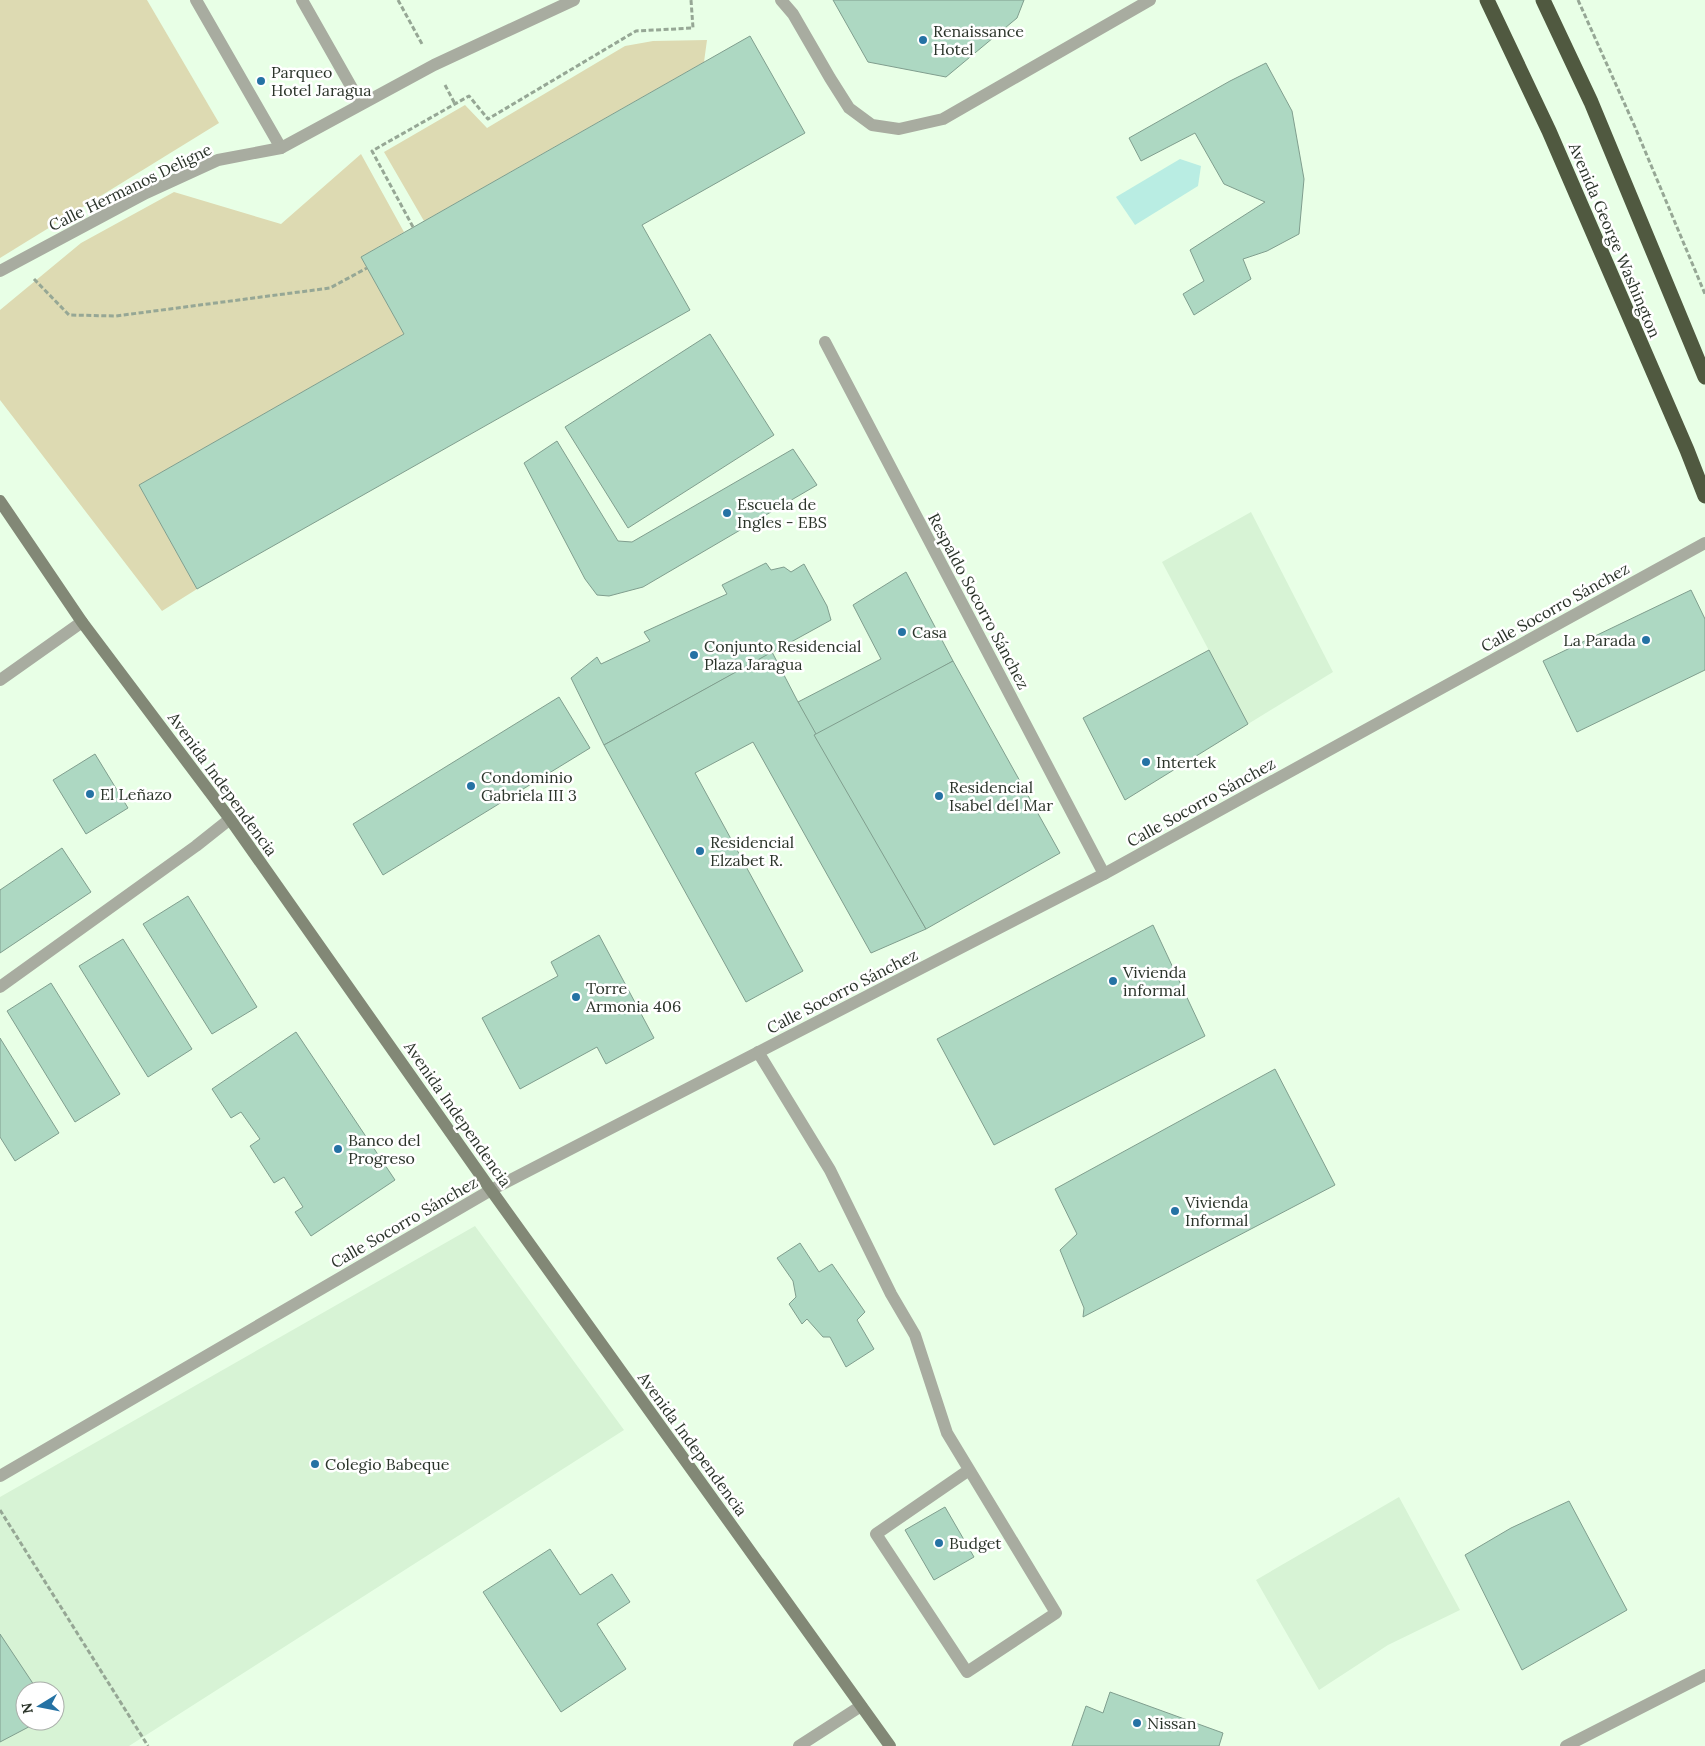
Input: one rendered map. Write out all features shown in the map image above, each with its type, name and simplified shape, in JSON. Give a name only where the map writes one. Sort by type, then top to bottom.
[{"type":"highway","name":"Avenida George Washington","points":[[1487,0],[1549,131],[1687,450],[1705,496]]},
{"type":"highway","name":"Avenida George Washington","points":[[1543,0],[1591,102],[1705,377]]},
{"type":"main road","name":"Avenida Independencia","points":[[0,501],[82,622],[230,819],[491,1190],[890,1746]]},
{"type":"street","points":[[196,0],[281,148]]},
{"type":"street","points":[[302,0],[361,104]]},
{"type":"street","name":"Calle Hermanos Deligne","points":[[0,271],[146,193],[218,160],[281,148],[434,65],[574,0]]},
{"type":"street","points":[[781,0],[793,14],[849,108],[872,125],[899,129],[943,119],[1150,0]]},
{"type":"street","name":"Respaldo Socorro Sánchez","points":[[825,342],[1104,874]]},
{"type":"street","name":"Calle Socorro Sánchez","points":[[0,1476],[491,1190],[1104,874],[1705,543]]},
{"type":"street","points":[[0,680],[82,622]]},
{"type":"street","points":[[0,987],[196,846],[230,819]]},
{"type":"street","points":[[758,1052],[830,1170],[891,1294],[915,1335],[947,1433],[1056,1613],[967,1672],[876,1534],[969,1470]]},
{"type":"street","points":[[1566,1746],[1705,1675]]},
{"type":"street","points":[[799,1746],[861,1706]]},
{"type":"path","points":[[413,227],[372,151],[468,96],[488,118],[636,31],[693,28],[691,0]]},
{"type":"path","points":[[1578,0],[1635,127],[1705,294]]},
{"type":"path","points":[[17,262],[69,315],[107,316],[330,288],[367,268]]},
{"type":"path","points":[[0,1510],[148,1746]]},
{"type":"shaded area","points":[[0,0],[147,0],[219,123],[0,258]]},
{"type":"shaded area","points":[[707,40],[704,62],[424,221],[384,152],[465,105],[487,128],[625,46],[653,41]]},
{"type":"shaded area","points":[[361,154],[404,232],[361,257],[404,334],[139,485],[197,589],[162,611],[0,400],[0,310],[81,243],[174,192],[281,224]]},
{"type":"shaded area","name":"Intertek","points":[[1251,512],[1333,672],[1248,724],[1162,562]]},
{"type":"shaded area","name":"Colegio Babeque","points":[[475,1226],[624,1430],[129,1746],[0,1746],[0,1497]]},
{"type":"shaded area","points":[[1399,1497],[1460,1610],[1388,1645],[1319,1690],[1256,1580]]},
{"type":"water","points":[[1180,159],[1201,166],[1198,186],[1135,225],[1116,197]]},
{"type":"building","name":"Renaissance Hotel","points":[[833,0],[1024,0],[1017,18],[946,77],[868,62]]},
{"type":"building","points":[[750,36],[805,133],[642,225],[690,310],[197,589],[139,485],[404,334],[361,257]]},
{"type":"building","points":[[1266,63],[1292,111],[1304,179],[1299,234],[1267,251],[1243,259],[1251,279],[1194,315],[1183,294],[1204,281],[1190,250],[1265,202],[1224,184],[1195,133],[1141,161],[1129,138]]},
{"type":"building","points":[[710,334],[774,435],[628,528],[565,427]]},
{"type":"building","name":"Escuela de Ingles - EBS","points":[[557,441],[618,541],[632,542],[793,449],[817,485],[643,587],[609,596],[597,595],[585,579],[524,463]]},
{"type":"building","name":"Conjunto Residencial Plaza Jaragua","points":[[766,563],[771,570],[784,567],[791,572],[804,564],[827,606],[831,620],[604,745],[571,678],[597,657],[601,664],[650,641],[644,632],[727,594],[722,585]]},
{"type":"building","name":"Casa","points":[[906,572],[953,661],[816,739],[798,702],[881,659],[853,605]]},
{"type":"building","name":"La Parada","points":[[1691,590],[1705,619],[1705,670],[1577,732],[1543,661]]},
{"type":"building","name":"Intertek","points":[[1209,650],[1248,724],[1125,800],[1083,718]]},
{"type":"building","name":"Residencial Elzabet R.","points":[[772,652],[798,702],[926,929],[871,953],[753,742],[695,773],[803,971],[746,1002],[604,745]]},
{"type":"building","name":"Residencial Isabel del Mar","points":[[953,661],[1060,853],[926,929],[814,735]]},
{"type":"building","name":"Condominio Gabriela III 3","points":[[559,697],[590,748],[383,875],[353,824]]},
{"type":"building","name":"El Leñazo","points":[[95,754],[128,808],[86,834],[53,780]]},
{"type":"building","points":[[62,848],[91,892],[0,953],[0,890]]},
{"type":"building","points":[[188,896],[257,1007],[212,1034],[143,924]]},
{"type":"building","name":"Vivienda informal","points":[[1153,925],[1205,1036],[994,1145],[937,1039]]},
{"type":"building","name":"Torre Armonia 406","points":[[599,935],[654,1038],[606,1064],[597,1047],[520,1089],[482,1018],[558,976],[551,962]]},
{"type":"building","points":[[123,939],[192,1049],[148,1077],[79,966]]},
{"type":"building","points":[[51,983],[120,1094],[75,1122],[7,1011]]},
{"type":"building","points":[[296,1032],[395,1180],[311,1236],[295,1212],[303,1207],[284,1177],[274,1183],[250,1146],[260,1139],[241,1112],[231,1118],[212,1089]]},
{"type":"building","points":[[0,1038],[59,1133],[15,1161],[0,1137]]},
{"type":"building","name":"Vivienda Informal","points":[[1275,1069],[1335,1185],[1083,1317],[1084,1308],[1060,1250],[1077,1234],[1055,1189]]},
{"type":"building","points":[[800,1243],[819,1272],[832,1264],[865,1312],[857,1320],[874,1349],[846,1367],[830,1337],[823,1337],[807,1319],[802,1324],[789,1304],[796,1297],[793,1281],[777,1258]]},
{"type":"building","points":[[1569,1501],[1627,1610],[1522,1670],[1465,1555],[1511,1528]]},
{"type":"building","name":"Budget","points":[[945,1507],[974,1557],[934,1580],[905,1530]]},
{"type":"building","points":[[550,1549],[580,1595],[612,1574],[630,1602],[597,1624],[626,1669],[561,1712],[483,1592]]},
{"type":"building","points":[[0,1634],[31,1681],[15,1681],[15,1731],[21,1731],[0,1742]]},
{"type":"building","name":"Nissan","points":[[1110,1692],[1223,1733],[1219,1746],[1072,1746],[1086,1706],[1103,1713]]},
{"type":"place","name":"Renaissance Hotel","points":[[923,40]]},
{"type":"place","name":"Parqueo Hotel Jaragua","points":[[261,81]]},
{"type":"place","name":"Escuela de Ingles - EBS","points":[[727,513]]},
{"type":"place","name":"Casa","points":[[902,632]]},
{"type":"place","name":"La Parada","points":[[1646,640]]},
{"type":"place","name":"Conjunto Residencial Plaza Jaragua","points":[[694,655]]},
{"type":"place","name":"Intertek","points":[[1146,762]]},
{"type":"place","name":"Condominio Gabriela III 3","points":[[471,786]]},
{"type":"place","name":"El Leñazo","points":[[90,794]]},
{"type":"place","name":"Residencial Isabel del Mar","points":[[939,796]]},
{"type":"place","name":"Residencial Elzabet R.","points":[[700,851]]},
{"type":"place","name":"Vivienda informal","points":[[1113,981]]},
{"type":"place","name":"Torre Armonia 406","points":[[576,997]]},
{"type":"place","name":"Banco del Progreso","points":[[338,1149]]},
{"type":"place","name":"Vivienda Informal","points":[[1175,1211]]},
{"type":"place","name":"Colegio Babeque","points":[[315,1464]]},
{"type":"place","name":"Budget","points":[[939,1543]]},
{"type":"place","name":"Nissan","points":[[1137,1723]]}]
